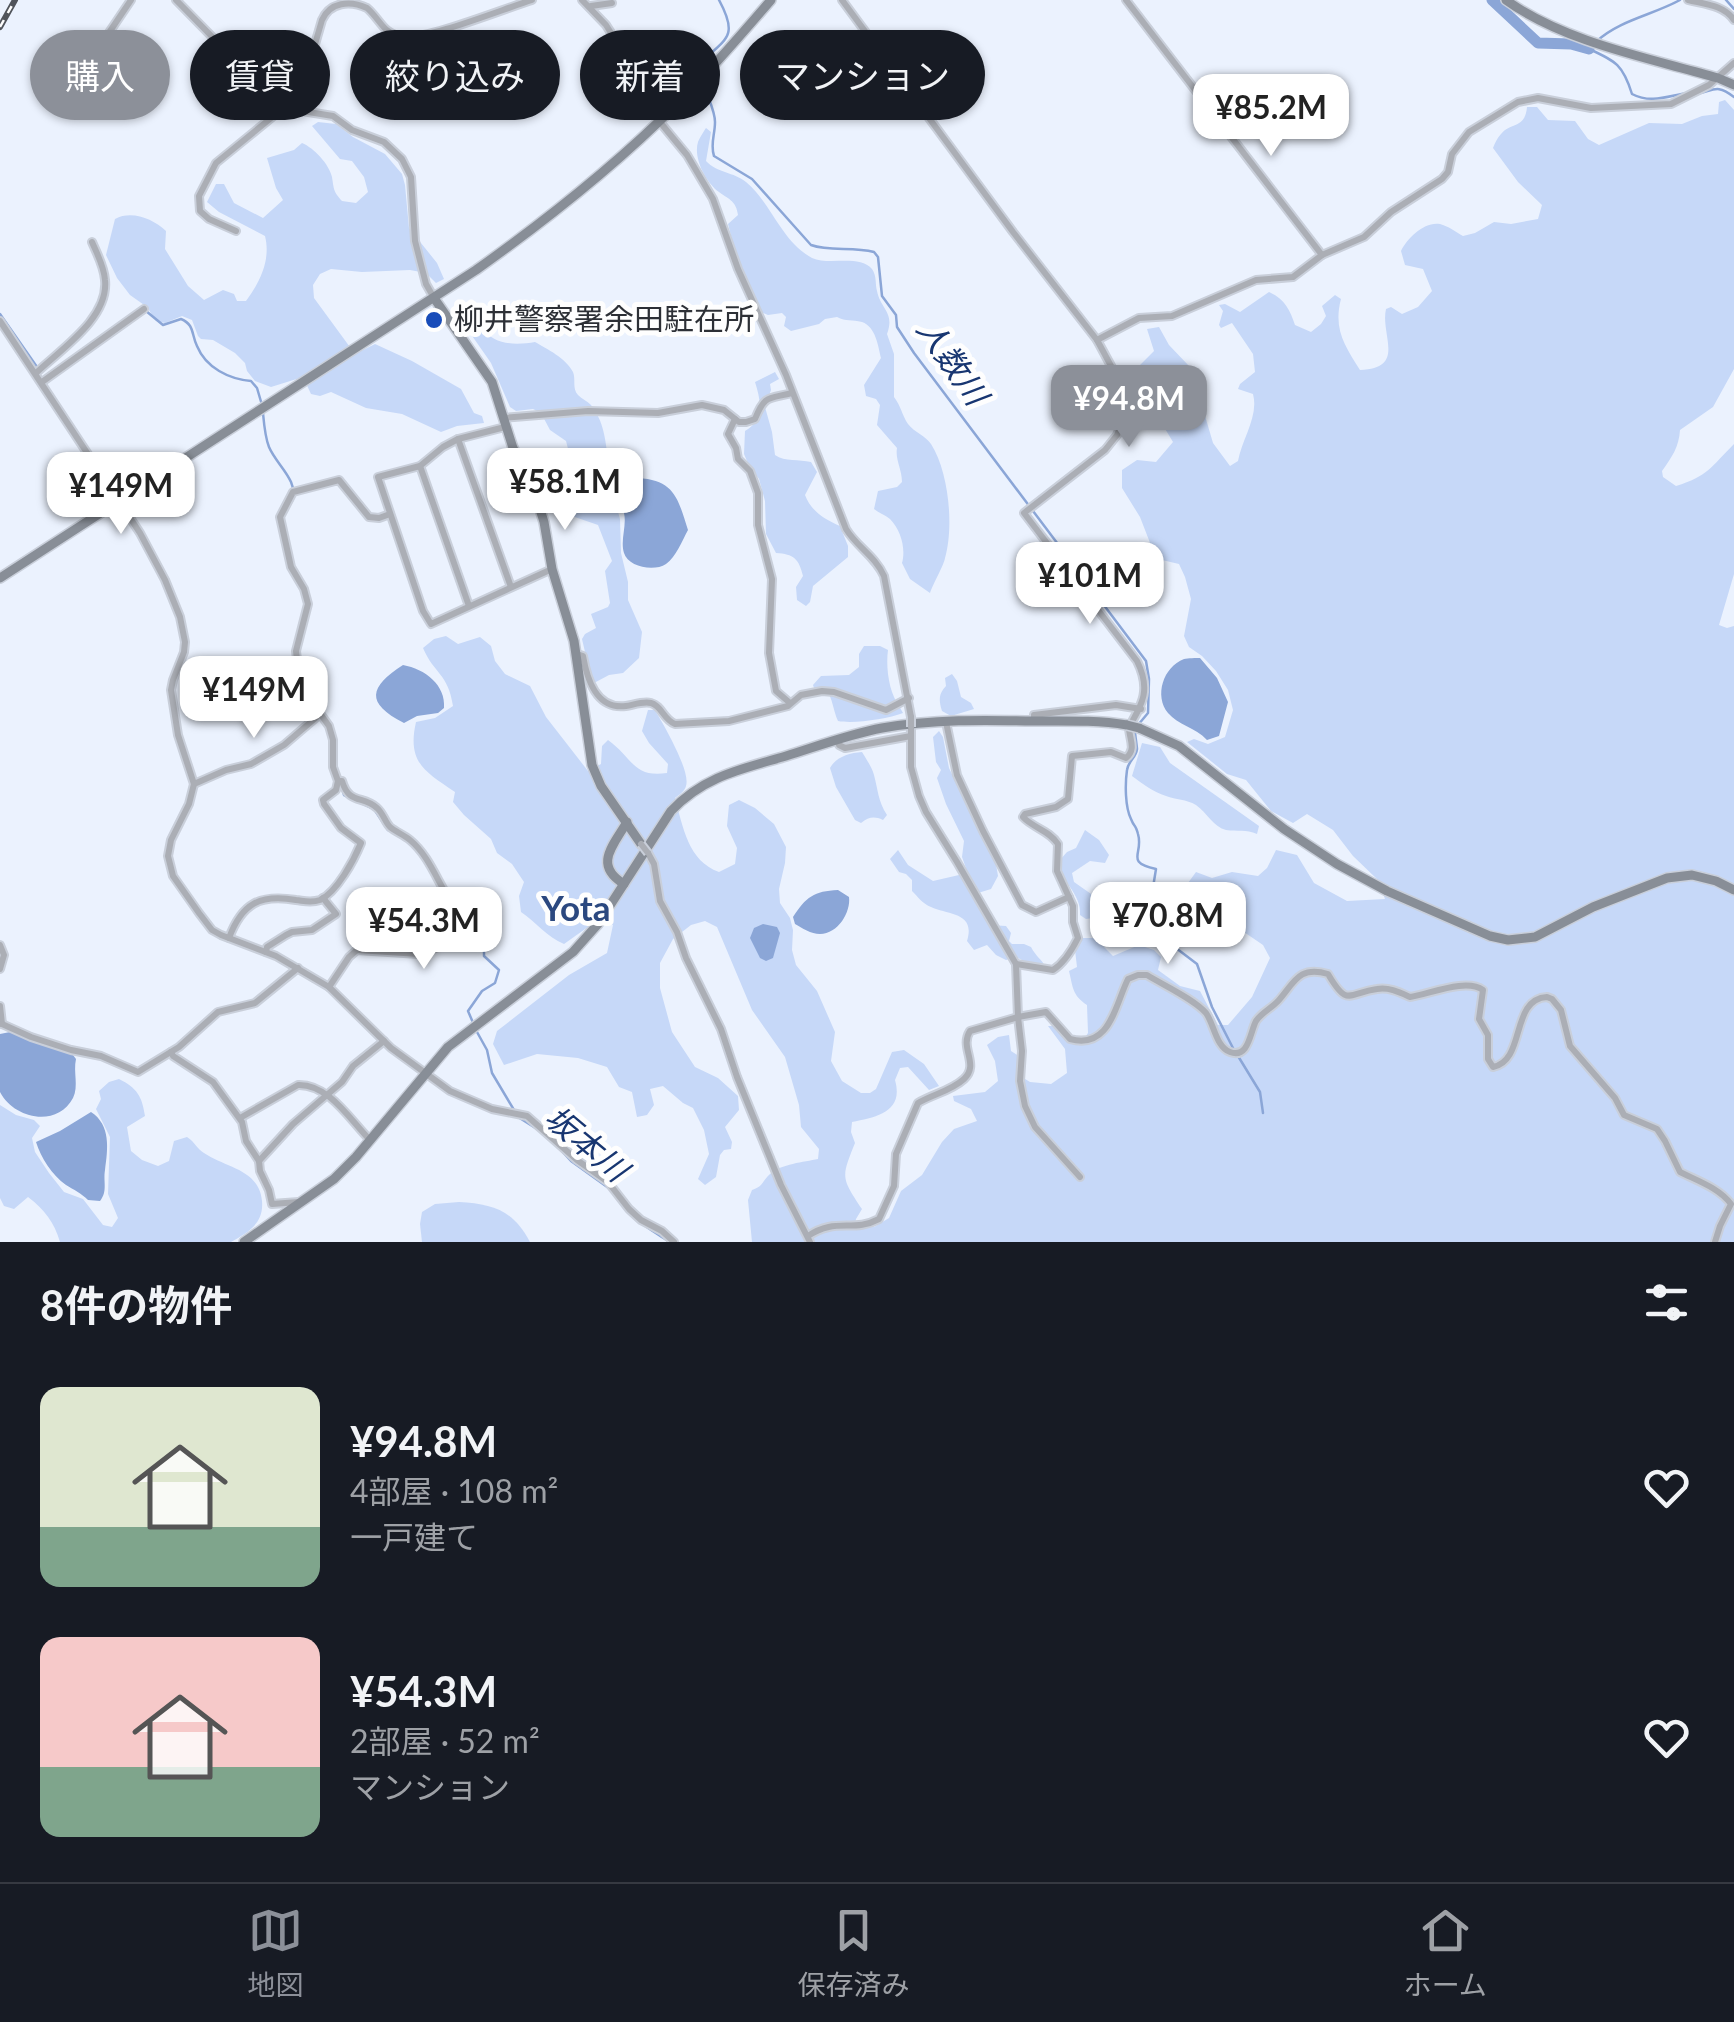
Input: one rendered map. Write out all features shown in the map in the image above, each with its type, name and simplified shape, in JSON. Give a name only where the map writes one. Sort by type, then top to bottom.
[{"type":"street","points":[[111,30],[132,0]]},
{"type":"street","points":[[176,0],[205,30]]},
{"type":"street","points":[[319,30],[325,8],[340,2],[365,6],[391,34],[412,38],[513,2],[532,0]]},
{"type":"street","points":[[582,0],[606,25],[645,86],[659,122],[687,155],[713,199],[846,529],[879,564],[909,698],[911,767],[926,812],[1016,964],[1022,1051],[1020,1081],[1025,1106],[1035,1126],[1080,1177]]},
{"type":"street","points":[[0,578],[434,298],[559,209],[659,122],[772,0]]},
{"type":"street","points":[[842,0],[1012,232],[1097,340],[1124,390],[1122,423],[1117,435],[1097,458],[1024,513],[1137,661],[1143,674],[1143,702],[1128,727],[1132,750],[1126,758],[1111,752],[1075,754],[1068,799],[1023,818],[1048,832],[1058,844],[1056,871],[1074,906],[1078,938],[1065,961],[1053,970],[1016,964]]},
{"type":"street","points":[[1126,0],[1322,255]]},
{"type":"street","points":[[1506,0],[1547,25],[1734,85]]},
{"type":"street","points":[[1688,0],[1722,8],[1734,20]]},
{"type":"street","points":[[590,6],[612,3]]},
{"type":"street","points":[[1097,340],[1139,318],[1172,316],[1256,280],[1293,277],[1322,255],[1364,237],[1392,212],[1442,179],[1452,154],[1469,132],[1518,102],[1538,98],[1591,108],[1671,104],[1718,78],[1734,63]]},
{"type":"street","points":[[330,115],[352,130],[384,142],[412,177],[415,241],[426,284],[492,382],[513,448],[536,493],[552,569],[577,654],[592,765],[601,786],[654,864],[660,901],[720,1030],[781,1185],[809,1239],[828,1226],[866,1225],[879,1220],[894,1186],[896,1154],[918,1103],[954,1086],[970,1072],[965,1041],[970,1031],[1046,1012],[1070,1039],[1088,1041],[1110,1021],[1128,980],[1147,975],[1204,1011],[1223,1047],[1236,1054],[1248,1044],[1262,1012],[1276,1004],[1290,983],[1318,971],[1328,974],[1336,988],[1352,997],[1375,989],[1395,990],[1410,997],[1474,984],[1483,990],[1479,1019],[1488,1035],[1488,1059],[1493,1067],[1503,1064],[1513,1048],[1524,1013],[1534,1000],[1546,996],[1561,1010],[1570,1046],[1624,1114],[1656,1129],[1680,1172],[1728,1198],[1731,1204],[1715,1242]]},
{"type":"street","points":[[236,231],[200,211],[199,196],[220,159],[269,120]]},
{"type":"street","points":[[36,373],[98,312],[105,275],[92,242]]},
{"type":"street","points":[[42,382],[144,309]]},
{"type":"street","points":[[0,322],[120,501],[166,580],[183,629],[184,652],[171,690],[178,735],[194,784],[171,840],[169,864],[172,876],[206,923],[212,930],[266,952],[329,987],[384,1041],[424,1073],[466,1099],[527,1116],[608,1182],[629,1210],[674,1242]]},
{"type":"street","points":[[552,569],[431,624],[423,611],[378,477],[420,466],[458,439],[504,423],[588,411],[658,414],[702,406],[724,410],[740,422],[751,421],[767,398],[793,393]]},
{"type":"street","points":[[735,419],[728,434],[758,493],[760,534],[772,579],[769,653],[775,688],[790,703]]},
{"type":"street","points":[[458,439],[511,587]]},
{"type":"street","points":[[420,466],[469,606]]},
{"type":"street","points":[[230,938],[246,908],[265,898],[308,902],[323,898],[354,862],[361,843],[341,828],[323,800],[336,790],[338,781],[333,767],[333,740],[329,726],[306,694],[298,668],[296,652],[308,604],[291,566],[280,526],[282,509],[293,492],[339,480],[369,517],[390,514]]},
{"type":"street","points":[[577,654],[583,656],[587,679],[596,694],[607,704],[620,707],[648,702],[675,724],[729,721],[788,706],[801,695],[822,690],[886,710],[909,698]]},
{"type":"street","points":[[1034,721],[1034,715],[1116,705],[1141,709]]},
{"type":"street","points":[[194,784],[251,764],[288,741],[319,714]]},
{"type":"street","points":[[945,720],[960,781],[1022,905],[1036,912],[1069,897]]},
{"type":"street","points":[[244,1242],[334,1179],[448,1047],[574,952],[598,924],[671,811],[696,788],[734,772],[877,729],[945,720],[1139,728],[1179,746],[1284,829],[1338,864],[1388,891],[1490,936],[1508,940],[1536,937],[1613,898],[1667,878],[1703,877],[1734,890]]},
{"type":"street","points":[[837,740],[845,748],[911,732]]},
{"type":"street","points":[[338,781],[342,781],[346,793],[378,808],[388,825],[414,842],[434,868],[462,918],[476,926]]},
{"type":"street","points":[[624,884],[611,874],[607,858],[627,822]]},
{"type":"street","points":[[266,952],[267,947],[286,935],[312,930],[336,914],[323,898]]},
{"type":"street","points":[[329,987],[357,950],[426,953],[470,936],[483,913]]},
{"type":"street","points":[[0,945],[4,960],[0,969]]},
{"type":"street","points":[[0,1006],[1,1026],[100,1056],[138,1072],[172,1052],[218,1012],[255,1004],[298,968]]},
{"type":"street","points":[[259,1160],[342,1082],[353,1066],[384,1041]]},
{"type":"street","points":[[172,1052],[213,1082],[240,1118],[246,1141],[259,1160],[272,1204],[300,1202]]},
{"type":"street","points":[[240,1118],[304,1084],[317,1088],[340,1106],[370,1140]]},
{"type":"shaded area","points":[[1725,100],[1734,110],[1734,369],[1713,407],[1680,430],[1674,452],[1662,471],[1663,477],[1676,486],[1687,482],[1708,470],[1734,444],[1734,574],[1719,625],[1734,626],[1734,1242],[752,1242],[748,1200],[752,1190],[780,1168],[818,1159],[819,1149],[801,1127],[785,1057],[752,1010],[717,927],[705,921],[691,925],[673,939],[660,963],[660,988],[672,1032],[695,1067],[718,1078],[738,1096],[739,1110],[725,1127],[731,1149],[720,1155],[716,1177],[705,1185],[698,1179],[709,1154],[704,1130],[693,1108],[663,1086],[650,1089],[654,1105],[647,1115],[637,1117],[632,1092],[619,1087],[607,1067],[578,1058],[537,1054],[504,1065],[493,1044],[497,1031],[569,975],[607,953],[613,925],[595,922],[564,944],[521,912],[519,896],[524,882],[512,864],[497,853],[491,839],[453,802],[455,792],[435,778],[416,756],[416,722],[435,718],[453,706],[448,687],[423,648],[446,636],[458,644],[480,637],[491,646],[495,661],[505,674],[530,686],[546,717],[588,771],[601,764],[602,746],[608,740],[640,770],[667,773],[668,764],[642,731],[648,710],[655,710],[684,770],[685,788],[675,798],[684,831],[700,860],[709,867],[719,872],[735,864],[737,848],[727,826],[729,805],[739,800],[774,824],[786,847],[779,889],[780,903],[793,930],[792,950],[796,965],[817,991],[835,1032],[831,1061],[842,1081],[861,1093],[870,1093],[876,1089],[892,1052],[904,1050],[924,1064],[939,1086],[929,1090],[908,1067],[900,1068],[892,1106],[879,1115],[852,1122],[855,1143],[845,1177],[862,1209],[854,1228],[874,1227],[889,1218],[901,1191],[922,1175],[942,1142],[954,1129],[977,1121],[971,1109],[954,1101],[953,1096],[985,1092],[998,1081],[987,1045],[1009,1035],[1011,1051],[1019,1056],[1017,1074],[1030,1082],[1051,1084],[1067,1073],[1065,1049],[1048,1026],[1070,1041],[1081,1043],[1088,1033],[1087,1005],[1076,994],[1069,971],[1077,967],[1075,950],[1082,938],[1095,938],[1113,956],[1139,945],[1154,950],[1161,957],[1158,970],[1180,986],[1200,991],[1218,1025],[1228,1025],[1252,997],[1270,958],[1263,945],[1219,915],[1188,883],[1196,872],[1212,878],[1232,872],[1258,876],[1276,850],[1297,855],[1314,883],[1347,901],[1385,899],[1378,880],[1333,830],[1307,814],[1293,823],[1271,811],[1246,780],[1227,774],[1187,742],[1194,739],[1208,744],[1225,737],[1233,710],[1228,690],[1216,671],[1189,647],[1184,636],[1191,599],[1179,564],[1162,560],[1152,548],[1140,517],[1122,488],[1122,470],[1137,460],[1156,462],[1173,442],[1164,427],[1152,430],[1153,413],[1136,387],[1142,379],[1140,365],[1154,351],[1147,329],[1159,327],[1169,345],[1189,366],[1191,394],[1203,409],[1213,443],[1230,466],[1238,461],[1254,411],[1253,394],[1238,389],[1255,372],[1253,354],[1232,323],[1221,328],[1219,325],[1223,311],[1219,305],[1240,312],[1269,292],[1286,306],[1295,325],[1311,332],[1326,316],[1322,306],[1335,295],[1341,299],[1338,319],[1350,353],[1360,370],[1374,368],[1387,357],[1386,309],[1391,307],[1402,314],[1418,307],[1432,291],[1423,269],[1405,265],[1401,251],[1412,236],[1434,224],[1463,236],[1494,222],[1511,224],[1538,219],[1542,205],[1518,182],[1493,148],[1505,130],[1524,119],[1527,107],[1537,107],[1548,120],[1575,121],[1588,139],[1599,145],[1649,123],[1682,124],[1718,114],[1719,102]]},
{"type":"shaded area","points":[[318,122],[336,124],[385,154],[402,174],[409,228],[437,263],[444,279],[436,283],[426,273],[410,270],[331,269],[320,274],[313,285],[314,298],[355,354],[375,344],[412,361],[461,389],[484,423],[441,432],[402,414],[366,408],[331,392],[311,394],[303,377],[271,387],[255,381],[235,353],[213,340],[201,339],[192,320],[182,316],[165,323],[156,321],[117,278],[106,255],[115,219],[135,216],[166,231],[165,249],[188,286],[204,300],[223,290],[234,294],[237,301],[246,301],[263,270],[267,254],[265,236],[207,202],[216,184],[224,184],[234,203],[263,218],[283,200],[267,158],[294,150],[302,143],[324,162],[342,201],[356,203],[368,192],[364,177],[352,161],[340,159],[312,126]]},
{"type":"shaded area","points":[[706,128],[711,132],[706,161],[746,182],[801,251],[819,260],[860,262],[874,272],[889,321],[894,397],[908,424],[931,444],[946,484],[948,545],[930,593],[910,579],[902,563],[903,546],[897,529],[874,509],[878,491],[902,482],[897,448],[877,425],[880,405],[866,396],[864,385],[881,358],[873,332],[867,324],[837,317],[791,331],[784,326],[786,317],[782,313],[761,312],[739,267],[728,224],[738,215],[736,207],[710,183],[699,162],[698,142]]},
{"type":"shaded area","points":[[470,303],[477,303],[484,327],[493,338],[513,344],[535,342],[566,362],[573,372],[576,393],[599,418],[608,458],[604,478],[620,519],[628,600],[642,632],[639,658],[623,673],[594,683],[591,678],[582,639],[596,628],[591,614],[610,603],[605,571],[612,561],[598,525],[562,509],[562,502],[573,492],[573,468],[566,441],[550,430],[541,413],[510,407],[491,363],[468,330],[465,309]]},
{"type":"shaded area","points":[[775,372],[779,379],[770,384],[765,407],[775,455],[811,462],[817,472],[805,495],[819,514],[840,526],[848,546],[848,557],[813,586],[806,606],[797,600],[796,587],[803,576],[800,565],[791,556],[776,553],[766,534],[765,501],[759,479],[744,454],[745,431],[759,416],[755,382]]},
{"type":"shaded area","points":[[638,478],[660,483],[673,493],[688,530],[673,557],[661,566],[636,565],[624,553],[624,513],[611,485],[615,479]]},
{"type":"shaded area","points":[[864,646],[888,650],[890,686],[903,713],[871,720],[838,721],[826,689],[813,685],[821,676],[849,675],[859,667],[859,654]]},
{"type":"shaded area","points":[[1200,658],[1217,678],[1228,702],[1219,736],[1207,740],[1168,713],[1161,691],[1171,668],[1184,659]]},
{"type":"shaded area","points":[[403,665],[419,670],[438,685],[444,708],[404,723],[383,709],[376,695],[378,688]]},
{"type":"shaded area","points":[[952,674],[961,697],[974,709],[951,716],[942,711],[940,698],[945,678]]},
{"type":"shaded area","points":[[939,731],[949,768],[996,864],[998,876],[991,889],[978,893],[977,903],[990,925],[1006,926],[1011,933],[1009,941],[1031,947],[1045,967],[1016,957],[1006,960],[987,945],[974,950],[967,941],[968,925],[964,920],[923,902],[912,891],[912,880],[899,872],[890,859],[898,850],[908,865],[933,881],[967,871],[962,857],[964,841],[937,778],[941,770],[933,737]]},
{"type":"shaded area","points":[[1142,743],[1160,747],[1170,763],[1259,826],[1257,834],[1222,828],[1196,805],[1157,792],[1132,776]]},
{"type":"shaded area","points":[[862,752],[887,815],[883,820],[855,820],[830,768],[843,756]]},
{"type":"shaded area","points":[[1085,830],[1099,840],[1109,855],[1105,863],[1090,861],[1072,873],[1074,882],[1094,896],[1093,918],[1086,919],[1080,915],[1078,900],[1063,875],[1060,860],[1076,848]]},
{"type":"shaded area","points":[[838,890],[849,897],[849,903],[838,926],[820,934],[795,924],[793,917],[807,900]]},
{"type":"shaded area","points":[[763,924],[777,927],[780,933],[773,958],[766,961],[760,958],[750,938],[754,928]]},
{"type":"shaded area","points":[[10,1032],[76,1059],[75,1093],[57,1114],[25,1114],[0,1092],[0,1034]]},
{"type":"shaded area","points":[[119,1079],[138,1093],[145,1116],[127,1127],[131,1151],[158,1166],[169,1161],[174,1141],[187,1137],[204,1153],[248,1176],[260,1190],[262,1201],[258,1221],[249,1231],[231,1242],[60,1242],[48,1217],[28,1197],[14,1209],[4,1206],[0,1198],[0,1105],[40,1126],[32,1138],[35,1152],[49,1173],[64,1192],[83,1199],[103,1225],[112,1227],[118,1218],[108,1194],[110,1137],[96,1109],[101,1099],[99,1091]]},
{"type":"shaded area","points":[[91,1112],[102,1124],[107,1138],[105,1190],[100,1201],[88,1200],[61,1181],[36,1142]]},
{"type":"shaded area","points":[[459,1202],[501,1211],[517,1223],[530,1242],[422,1242],[422,1212],[435,1204]]},
{"type":"waterway","name":"人数川","points":[[719,0],[729,29],[720,45]]},
{"type":"waterway","points":[[1492,0],[1538,43],[1589,49]]},
{"type":"waterway","points":[[1597,41],[1616,28],[1680,0]]},
{"type":"waterway","points":[[1726,0],[1734,9]]},
{"type":"waterway","points":[[1592,47],[1589,49],[1622,70],[1632,94],[1653,99],[1687,93]]},
{"type":"waterway","points":[[1695,94],[1719,89],[1734,97]]},
{"type":"waterway","name":"人数川","points":[[715,120],[714,156],[752,179],[811,245],[866,250],[878,257],[882,296],[914,353],[1146,661],[1148,713],[1138,725]]},
{"type":"waterway","name":"坂本川","points":[[146,311],[163,325],[185,321],[206,360],[227,375],[251,381],[262,405]]},
{"type":"waterway","name":"坂本川","points":[[0,314],[37,367]]},
{"type":"waterway","name":"坂本川","points":[[263,413],[269,447],[292,486],[292,501]]},
{"type":"waterway","name":"人数川","points":[[1135,732],[1137,749],[1128,767],[1126,795],[1138,834],[1138,860],[1156,869],[1151,920],[1172,945],[1197,964],[1212,1007],[1234,1050]]},
{"type":"waterway","name":"坂本川","points":[[338,773],[344,795],[374,809],[388,830]]},
{"type":"waterway","name":"坂本川","points":[[454,911],[470,926]]},
{"type":"waterway","name":"坂本川","points":[[474,1025],[468,1011],[482,991],[495,983],[499,970],[484,956],[484,937],[477,930]]},
{"type":"waterway","name":"坂本川","points":[[477,1032],[487,1050],[492,1073],[514,1110]]},
{"type":"waterway","name":"人数川","points":[[1238,1056],[1260,1092],[1263,1113]]},
{"type":"waterway","name":"坂本川","points":[[518,1117],[537,1129]]},
{"type":"waterway","name":"坂本川","points":[[558,1147],[610,1189]]},
{"type":"waterway","name":"坂本川","points":[[615,1195],[632,1216],[668,1241]]},
{"type":"railway","points":[[0,27],[15,0]]},
{"type":"place","name":"柳井警察署余田駐在所","points":[[434,320]]},
{"type":"district","name":"Yota","points":[[576,909]]}]
